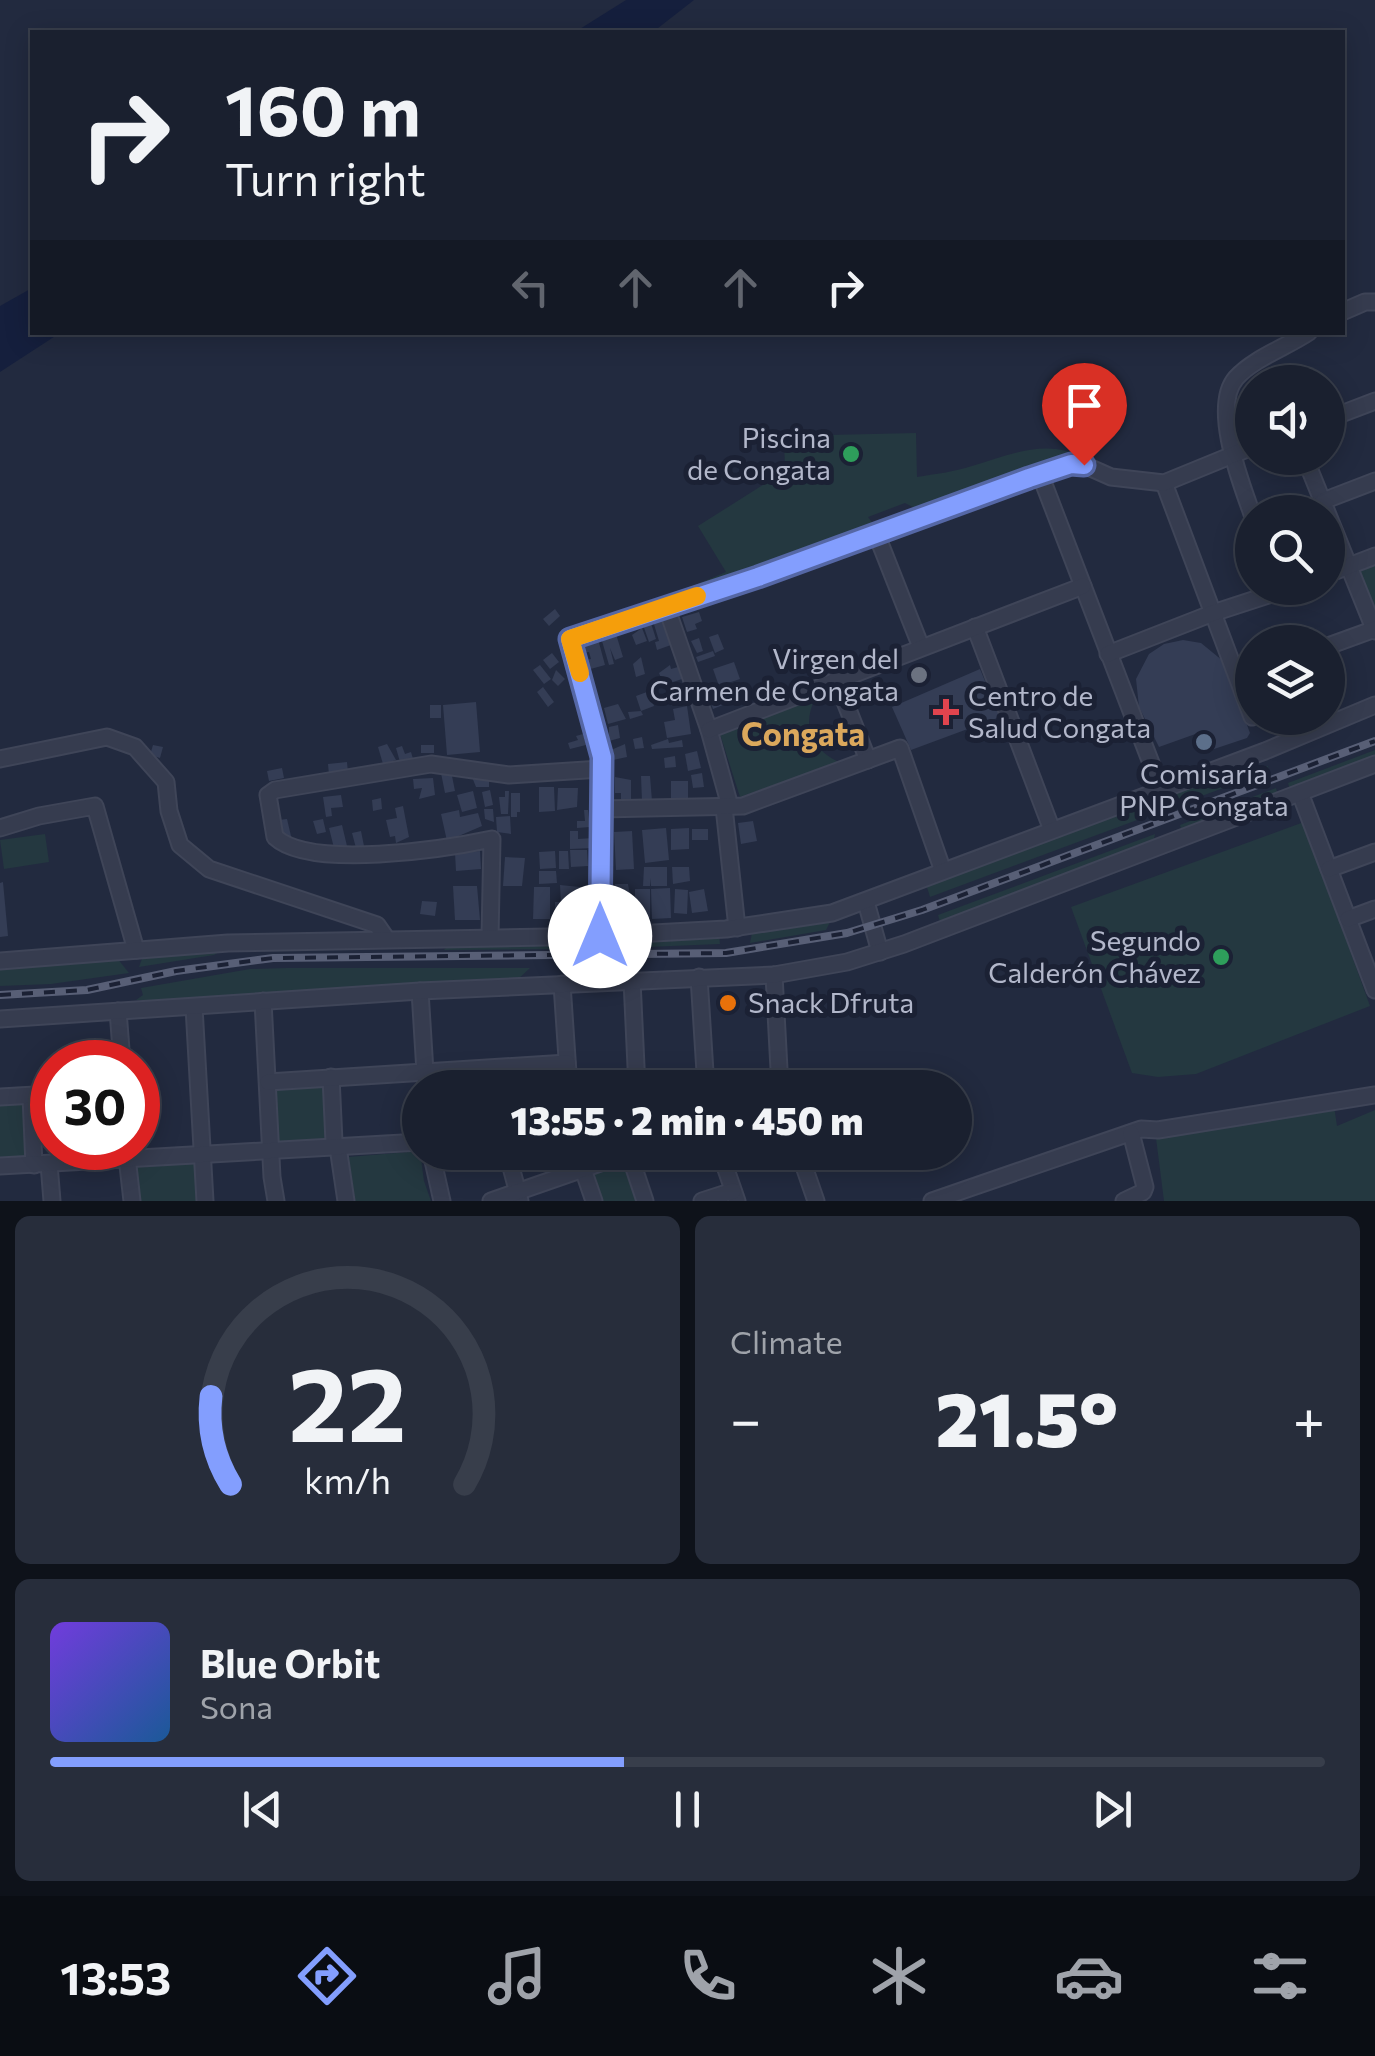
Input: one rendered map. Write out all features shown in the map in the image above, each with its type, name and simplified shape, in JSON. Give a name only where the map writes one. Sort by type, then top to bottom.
[{"type":"street","points":[[1345,311],[1375,302]]},
{"type":"street","points":[[1245,495],[1230,455],[1228,395],[1234,380],[1305,335]]},
{"type":"street","points":[[1345,412],[1375,401]]},
{"type":"street","points":[[600,936],[602,757],[570,639],[758,577],[1040,474],[1076,464],[1111,477],[1164,483],[1235,453]]},
{"type":"street","points":[[1040,474],[1162,789]]},
{"type":"street","points":[[1339,495],[1375,482]]},
{"type":"street","points":[[1164,483],[1213,613],[1235,656]]},
{"type":"street","points":[[876,533],[922,647]]},
{"type":"street","points":[[1345,567],[1375,556]]},
{"type":"street","points":[[1345,558],[1375,629],[1345,640]]},
{"type":"street","points":[[709,730],[1083,586]]},
{"type":"street","points":[[1108,654],[1236,605]]},
{"type":"street","points":[[666,606],[709,730],[728,799],[724,808],[737,928]]},
{"type":"street","points":[[974,627],[1052,830]]},
{"type":"street","points":[[836,679],[868,760]]},
{"type":"street","points":[[0,960],[386,938],[600,936],[737,928],[832,913],[1375,706]]},
{"type":"street","points":[[1259,735],[1265,751]]},
{"type":"street","points":[[0,758],[107,737],[135,748],[166,782],[169,811],[180,845],[196,859],[228,877],[377,925],[386,938]]},
{"type":"street","points":[[600,809],[724,808],[747,804],[900,748],[944,871]]},
{"type":"street","points":[[490,937],[492,839],[430,850],[310,854],[275,837],[268,795],[275,790],[431,764],[510,775],[601,769]]},
{"type":"street","points":[[0,1018],[420,991],[774,976],[880,952],[1375,764]]},
{"type":"street","points":[[1300,793],[1375,990]]},
{"type":"street","points":[[0,828],[95,806],[136,950]]},
{"type":"street","points":[[1330,868],[1375,852]]},
{"type":"street","points":[[866,902],[880,952]]},
{"type":"street","points":[[1348,919],[1375,909]]},
{"type":"street","points":[[774,976],[779,1070]]},
{"type":"street","points":[[699,977],[705,1070]]},
{"type":"street","points":[[632,980],[636,1070]]},
{"type":"street","points":[[562,984],[568,1070]]},
{"type":"street","points":[[420,991],[424,1070]]},
{"type":"street","points":[[263,1001],[276,1201]]},
{"type":"street","points":[[194,1007],[205,1201]]},
{"type":"street","points":[[118,1011],[120,1040]]},
{"type":"street","points":[[483,1070],[567,1063]]},
{"type":"street","points":[[268,1082],[331,1077],[402,1079]]},
{"type":"street","points":[[331,1077],[334,1142],[346,1201]]},
{"type":"street","points":[[0,1097],[30,1096]]},
{"type":"street","points":[[932,1201],[1131,1132],[1375,1096]]},
{"type":"street","points":[[1124,1201],[1143,1192],[1145,1187],[1131,1132]]},
{"type":"street","points":[[160,1154],[402,1143]]},
{"type":"street","points":[[0,1166],[30,1165]]},
{"type":"street","points":[[43,1170],[52,1201]]},
{"type":"street","points":[[129,1170],[132,1201]]},
{"type":"street","points":[[435,1170],[442,1201]]},
{"type":"street","points":[[511,1170],[519,1197]]},
{"type":"street","points":[[491,1201],[519,1197],[583,1170],[594,1201]]},
{"type":"street","points":[[636,1170],[645,1201]]},
{"type":"street","points":[[702,1201],[735,1196],[726,1170]]},
{"type":"street","points":[[805,1170],[816,1201]]},
{"type":"shaded area","points":[[916,433],[917,477],[1028,450],[1057,449],[1085,459],[917,509],[905,503],[868,517],[874,525],[845,536],[846,541],[682,594],[681,591],[726,572],[698,526],[785,471],[784,436]]},
{"type":"shaded area","points":[[1375,560],[1375,617],[1356,568]]},
{"type":"shaded area","points":[[816,697],[809,717],[811,735],[821,750],[839,762],[740,797],[720,734]]},
{"type":"shaded area","points":[[1375,750],[1375,758],[1290,790],[1288,783]]},
{"type":"shaded area","points":[[1268,766],[1269,771],[930,897],[926,884],[1212,776],[1217,786]]},
{"type":"shaded area","points":[[1276,788],[1278,795],[1182,832],[1180,825]]},
{"type":"shaded area","name":"Segundo Calderón Chávez","points":[[1304,822],[1370,1006],[1196,1074],[1158,1077],[1132,1073],[1071,907]]},
{"type":"shaded area","points":[[45,834],[49,862],[4,869],[0,840]]},
{"type":"shaded area","points":[[1155,834],[1153,844],[941,925],[938,915]]},
{"type":"shaded area","points":[[831,920],[826,930],[750,943],[752,933]]},
{"type":"shaded area","points":[[719,935],[720,944],[600,949],[600,942]]},
{"type":"shaded area","points":[[574,944],[573,949],[444,950],[449,945]]},
{"type":"shaded area","points":[[222,950],[214,955],[139,967],[143,956]]},
{"type":"shaded area","points":[[117,958],[129,973],[51,984],[0,986],[0,967]]},
{"type":"shaded area","points":[[530,968],[515,982],[136,1000],[143,995],[141,988],[250,969]]},
{"type":"shaded area","points":[[327,1080],[330,1141],[276,1145],[272,1086]]},
{"type":"shaded area","points":[[26,1100],[30,1159],[0,1161],[0,1102]]},
{"type":"shaded area","points":[[1334,1106],[1337,1126],[1375,1110],[1375,1201],[1164,1201],[1156,1138]]},
{"type":"shaded area","points":[[402,1152],[402,1170],[423,1170],[431,1201],[355,1201],[348,1157]]},
{"type":"shaded area","points":[[194,1161],[199,1201],[137,1201],[134,1170],[160,1170],[160,1163]]},
{"type":"shaded area","points":[[630,1170],[641,1201],[598,1201],[590,1173]]},
{"type":"water","points":[[626,0],[694,0],[656,30],[578,30]]},
{"type":"water","points":[[30,289],[30,335],[57,335],[0,372],[0,306]]},
{"type":"building","points":[[555,609],[560,616],[549,626],[543,619]]},
{"type":"building","points":[[699,612],[702,621],[695,624],[697,629],[687,632],[682,617]]},
{"type":"building","points":[[663,618],[671,645],[657,650],[655,642],[659,641],[653,621]]},
{"type":"building","points":[[650,620],[656,639],[649,642],[642,622]]},
{"type":"building","points":[[642,628],[647,641],[636,645],[632,635]]},
{"type":"building","points":[[616,634],[623,657],[615,660],[610,648],[614,664],[609,665],[602,641]]},
{"type":"building","points":[[718,634],[724,649],[715,653],[709,637]]},
{"type":"building","points":[[699,638],[703,651],[697,653],[691,641]]},
{"type":"building","points":[[598,639],[605,665],[587,670],[585,660],[591,659],[589,652],[581,653],[584,646]]},
{"type":"building","points":[[1183,640],[1201,643],[1223,661],[1235,693],[1235,735],[1249,735],[1247,738],[1208,751],[1201,732],[1159,747],[1139,707],[1136,679],[1149,654],[1164,644]]},
{"type":"building","points":[[713,651],[715,656],[698,662],[696,657]]},
{"type":"building","points":[[552,653],[559,662],[550,669],[543,660]]},
{"type":"building","points":[[641,657],[645,674],[636,677],[633,664]]},
{"type":"building","points":[[734,662],[740,679],[719,686],[713,669]]},
{"type":"building","points":[[540,665],[551,679],[544,684],[533,670]]},
{"type":"building","points":[[670,665],[671,669],[678,667],[682,679],[664,685],[659,673]]},
{"type":"building","name":"Centro de Salud Congata","points":[[980,669],[1000,717],[911,750],[892,707]]},
{"type":"building","points":[[556,670],[565,679],[558,686],[552,680]]},
{"type":"building","points":[[730,685],[735,700],[713,709],[708,694],[716,692],[719,701],[722,699],[718,689]]},
{"type":"building","points":[[543,687],[554,702],[548,707],[537,692]]},
{"type":"building","points":[[655,689],[654,706],[641,711],[636,696]]},
{"type":"building","points":[[687,689],[690,700],[671,706],[668,695]]},
{"type":"building","points":[[476,702],[480,752],[447,755],[443,705]]},
{"type":"building","points":[[618,704],[626,719],[608,724],[604,708]]},
{"type":"building","points":[[430,705],[441,705],[441,718],[430,718]]},
{"type":"building","points":[[687,706],[691,734],[667,738],[664,722],[675,720],[673,709]]},
{"type":"building","points":[[641,711],[643,715],[630,719],[628,712]]},
{"type":"building","points":[[618,725],[620,738],[609,741],[609,727]]},
{"type":"building","points":[[583,734],[586,745],[570,749],[568,743]]},
{"type":"building","points":[[642,737],[644,748],[635,749],[633,739]]},
{"type":"building","points":[[668,739],[669,743],[682,740],[683,747],[652,749],[651,745]]},
{"type":"building","points":[[387,744],[396,760],[383,764],[378,747]]},
{"type":"building","points":[[625,744],[627,757],[613,760],[611,750]]},
{"type":"building","points":[[153,745],[163,747],[160,758],[150,755]]},
{"type":"building","points":[[421,745],[434,745],[434,753],[421,753]]},
{"type":"building","points":[[402,746],[413,759],[400,762],[396,748]]},
{"type":"building","points":[[697,751],[701,768],[688,771],[685,754]]},
{"type":"building","points":[[675,756],[676,767],[665,768],[664,758]]},
{"type":"building","points":[[347,762],[348,773],[329,775],[328,764]]},
{"type":"building","points":[[282,768],[284,778],[269,781],[267,771]]},
{"type":"building","points":[[451,771],[455,791],[445,793],[441,773]]},
{"type":"building","points":[[702,773],[704,787],[693,788],[691,775]]},
{"type":"building","points":[[641,776],[650,776],[652,801],[642,801]]},
{"type":"building","points":[[472,777],[489,777],[489,787],[476,787]]},
{"type":"building","points":[[615,777],[631,780],[631,800],[621,800],[621,793],[615,793]]},
{"type":"building","points":[[433,778],[435,795],[419,799],[422,788],[414,789],[413,779]]},
{"type":"building","points":[[671,781],[688,781],[688,801],[671,801]]},
{"type":"building","points":[[539,787],[554,787],[555,811],[539,812]]},
{"type":"building","points":[[558,788],[578,788],[577,807],[557,810]]},
{"type":"building","points":[[490,790],[493,805],[485,807],[482,792]]},
{"type":"building","points":[[473,791],[477,808],[462,812],[457,795]]},
{"type":"building","points":[[505,791],[509,791],[508,814],[501,814],[499,797],[505,797]]},
{"type":"building","points":[[511,793],[520,793],[517,817],[511,817]]},
{"type":"building","points":[[341,795],[343,807],[331,808],[332,816],[326,817],[323,797]]},
{"type":"building","points":[[381,798],[382,809],[373,811],[372,800]]},
{"type":"building","points":[[403,806],[409,837],[396,843],[395,836],[390,837],[386,820],[397,818],[395,808]]},
{"type":"building","points":[[484,809],[493,809],[494,822],[485,819]]},
{"type":"building","points":[[459,810],[460,817],[478,813],[482,826],[447,841],[441,814]]},
{"type":"building","points":[[584,810],[588,810],[590,827],[577,828],[577,821],[585,821]]},
{"type":"building","points":[[510,816],[511,834],[497,832],[496,817]]},
{"type":"building","points":[[287,819],[291,836],[283,838],[279,820]]},
{"type":"building","points":[[323,819],[326,832],[317,834],[313,821]]},
{"type":"building","points":[[753,821],[757,841],[741,844],[738,823]]},
{"type":"building","points":[[342,825],[347,846],[334,848],[329,828]]},
{"type":"building","points":[[666,828],[669,860],[645,863],[642,830]]},
{"type":"building","points":[[689,828],[689,849],[671,850],[671,829]]},
{"type":"building","points":[[692,829],[708,829],[708,840],[692,840]]},
{"type":"building","points":[[361,831],[364,846],[356,848],[352,833]]},
{"type":"building","points":[[570,831],[578,831],[578,839],[593,838],[593,848],[570,849]]},
{"type":"building","points":[[632,831],[634,869],[616,870],[614,832]]},
{"type":"building","points":[[570,850],[587,850],[588,866],[571,867]]},
{"type":"building","points":[[480,851],[481,869],[456,871],[455,853]]},
{"type":"building","points":[[555,851],[556,868],[540,869],[539,852]]},
{"type":"building","points":[[559,851],[568,851],[569,869],[559,869]]},
{"type":"building","points":[[505,857],[525,858],[522,886],[503,886]]},
{"type":"building","points":[[644,867],[667,867],[667,886],[651,886],[651,878],[650,886],[643,886]]},
{"type":"building","points":[[672,867],[689,867],[690,881],[673,884]]},
{"type":"building","points":[[539,871],[556,871],[557,883],[539,884]]},
{"type":"building","points":[[3,882],[8,936],[0,937],[0,883]]},
{"type":"building","points":[[615,884],[628,884],[632,907],[623,907],[623,899],[615,900]]},
{"type":"building","points":[[560,885],[590,888],[591,917],[560,917],[560,912],[555,913],[555,902],[561,902]]},
{"type":"building","points":[[453,886],[477,886],[480,920],[455,920]]},
{"type":"building","points":[[534,887],[550,887],[550,919],[533,919]]},
{"type":"building","points":[[670,888],[671,918],[652,919],[651,889]]},
{"type":"building","points":[[635,889],[650,889],[650,918],[635,918]]},
{"type":"building","points":[[675,889],[688,890],[687,914],[674,913]]},
{"type":"building","points":[[704,889],[708,911],[692,913],[689,892]]},
{"type":"building","points":[[422,901],[437,902],[435,916],[420,914]]},
{"type":"railway","points":[[0,995],[87,990],[176,971],[273,958],[726,953],[847,933],[922,910],[1375,741]]},
{"type":"slow traffic","points":[[580,673],[570,639],[697,596]]},
{"type":"place","name":"Piscina de Congata","points":[[851,454]]},
{"type":"place","name":"Virgen del Carmen de Congata","points":[[919,675]]},
{"type":"place","name":"Centro de Salud Congata","points":[[946,712]]},
{"type":"place","name":"Comisaría PNP Congata","points":[[1204,742]]},
{"type":"place","name":"Segundo Calderón Chávez","points":[[1221,957]]},
{"type":"place","name":"Snack Dfruta","points":[[728,1003]]},
{"type":"district","name":"Congata","points":[[803,735]]},
{"type":"route","points":[[600,936],[602,757],[570,639],[864,540],[886,528],[1029,478],[1071,464],[1084,465]]}]
